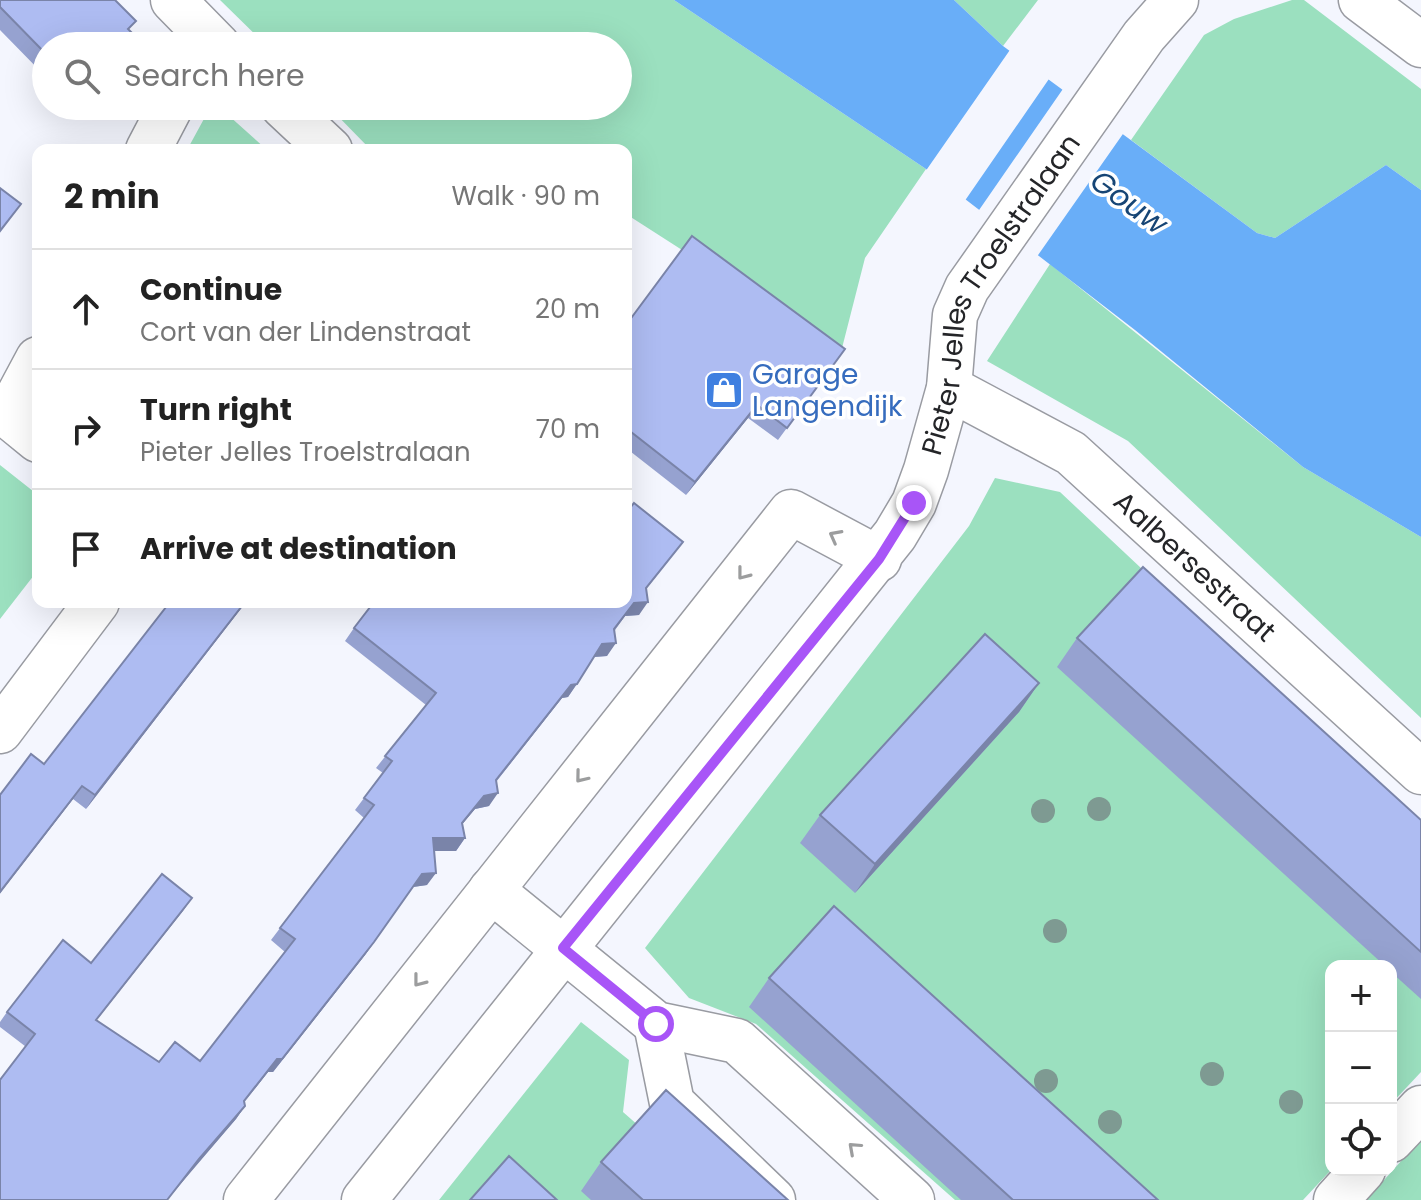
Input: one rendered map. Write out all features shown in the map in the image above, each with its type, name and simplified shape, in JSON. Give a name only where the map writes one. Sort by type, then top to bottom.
[{"type":"street","points":[[173,0],[201,32]]},
{"type":"street","name":"Pieter Jelles Troelstralaan","points":[[364,1200],[563,948],[879,559],[914,503],[949,388],[955,315],[967,288],[1144,36],[1176,0]]},
{"type":"street","points":[[1361,0],[1421,45]]},
{"type":"street","points":[[151,144],[164,120]]},
{"type":"street","points":[[298,120],[324,144]]},
{"type":"street","points":[[15,421],[32,375]]},
{"type":"street","name":"Aalbersestraat","points":[[949,388],[1071,453],[1421,772]]},
{"type":"street","points":[[246,1200],[791,512],[879,559]]},
{"type":"street","points":[[0,731],[92,608]]},
{"type":"street","points":[[491,890],[656,1024],[737,1041],[912,1200]]},
{"type":"street","points":[[656,1024],[672,1103],[773,1200]]},
{"type":"street","points":[[1397,1134],[1421,1108]]},
{"type":"street","points":[[1336,1200],[1358,1176]]},
{"type":"green space","points":[[220,0],[674,0],[926,169],[865,258],[841,352],[632,218],[632,144],[365,144],[342,120],[632,120],[632,32],[253,32]]},
{"type":"green space","points":[[954,0],[1038,0],[1003,46]]},
{"type":"green space","points":[[1292,0],[1304,0],[1421,89],[1421,190],[1386,165],[1275,238],[1257,233],[1131,140],[1204,35],[1234,19]]},
{"type":"green space","points":[[203,120],[234,120],[260,144],[190,144]]},
{"type":"green space","points":[[1050,264],[1303,467],[1421,537],[1421,718],[1128,441],[987,361]]},
{"type":"green space","points":[[0,465],[32,490],[32,578],[0,619]]},
{"type":"green space","points":[[995,478],[1060,492],[1421,831],[1421,1072],[1397,1098],[1397,960],[1325,960],[1325,1176],[1303,1200],[955,1200],[756,1024],[689,998],[645,948],[969,526]]},
{"type":"green space","points":[[581,1022],[629,1060],[623,1112],[723,1200],[439,1200]]},
{"type":"green space","points":[[1421,1139],[1421,1200],[1366,1200],[1388,1176],[1397,1176],[1397,1166]]},
{"type":"water","name":"Gouw","points":[[674,0],[954,0],[1003,46],[1257,233],[1275,238],[1386,165],[1421,190],[1421,537],[1303,467],[1135,330],[926,169]]},
{"type":"pier","points":[[1012,47],[1051,76],[964,202],[925,172]]},
{"type":"pier","points":[[1065,86],[1125,131],[1036,258],[977,213]]},
{"type":"building","points":[[0,0],[115,0],[136,21],[128,29],[131,32],[32,32],[32,40],[0,7]]},
{"type":"building","points":[[0,188],[21,204],[0,231]]},
{"type":"building","points":[[692,236],[845,349],[787,428],[757,405],[695,482],[632,433],[632,317]]},
{"type":"building","points":[[634,503],[683,542],[646,588],[648,602],[632,606]]},
{"type":"building","points":[[1143,567],[1421,820],[1421,952],[1077,638]]},
{"type":"building","points":[[165,608],[240,608],[95,795],[82,786],[0,892],[0,795],[31,754],[44,764]]},
{"type":"building","points":[[369,608],[630,608],[614,629],[616,643],[602,644],[577,684],[571,685],[496,780],[498,793],[484,796],[462,823],[465,838],[433,838],[436,873],[422,874],[374,942],[282,1059],[277,1059],[244,1101],[245,1106],[167,1200],[0,1200],[0,1080],[35,1034],[7,1012],[63,940],[91,963],[162,874],[192,898],[96,1020],[159,1062],[175,1042],[200,1061],[295,939],[280,928],[374,805],[364,798],[392,761],[385,756],[436,693],[354,628]]},
{"type":"building","points":[[985,634],[1039,683],[875,864],[820,815]]},
{"type":"building","points":[[834,906],[1158,1200],[1013,1200],[769,978]]},
{"type":"building","points":[[666,1090],[788,1200],[643,1200],[601,1162]]},
{"type":"building","points":[[509,1156],[557,1200],[470,1200]]},
{"type":"place","name":"Garage Langendijk","points":[[724,390]]},
{"type":"route","points":[[656,1024],[563,948],[879,559],[914,503]]}]
